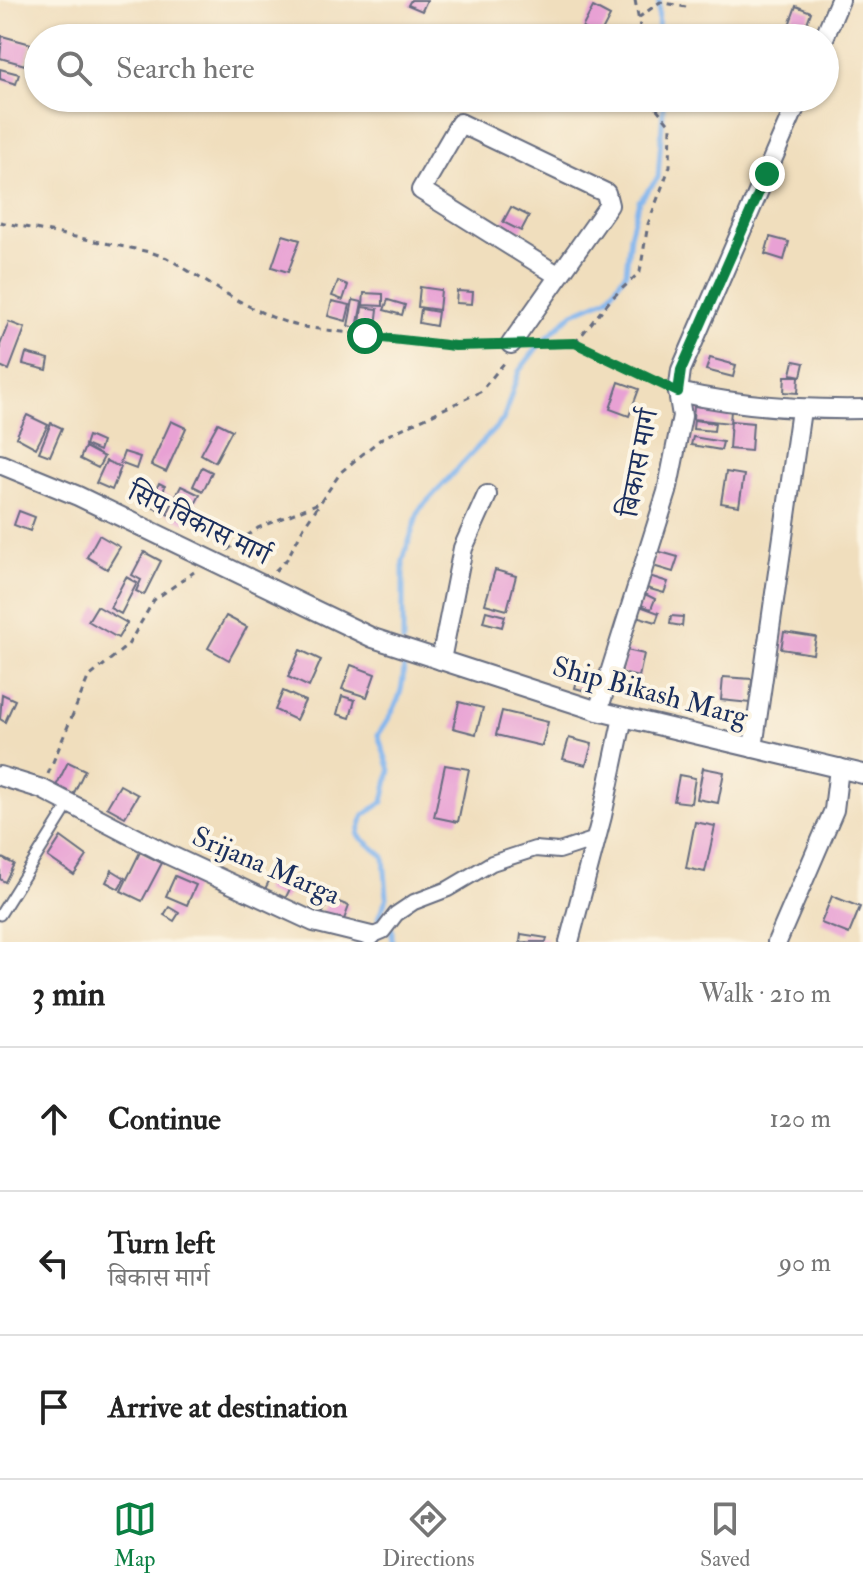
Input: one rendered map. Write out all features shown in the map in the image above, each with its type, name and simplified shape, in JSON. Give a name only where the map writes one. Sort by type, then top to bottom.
[{"type":"street","points":[[830,24],[840,0]]},
{"type":"street","name":"बिकास मार्ग","points":[[598,711],[667,492],[682,416],[678,392],[681,370],[793,112]]},
{"type":"street","points":[[516,344],[609,205],[606,193],[460,123],[421,190],[559,276]]},
{"type":"street","points":[[678,392],[801,410],[863,409]]},
{"type":"street","points":[[753,748],[801,410]]},
{"type":"street","name":"सिप विकास मार्ग","points":[[0,464],[78,496],[373,638],[433,658]]},
{"type":"street","points":[[433,658],[463,548],[487,495]]},
{"type":"street","name":"Ship Bikash Marg","points":[[433,658],[598,711],[863,774]]},
{"type":"street","points":[[569,942],[623,717]]},
{"type":"street","points":[[777,942],[834,810],[839,768]]},
{"type":"street","name":"Srijana Marga","points":[[0,776],[42,789],[167,854],[314,922],[371,936],[383,931],[396,914],[414,902],[448,889],[492,863],[535,849],[559,851],[596,839]]},
{"type":"lane","points":[[0,915],[70,803]]},
{"type":"path","points":[[635,0],[639,24]]},
{"type":"path","points":[[638,18],[660,2],[686,7]]},
{"type":"path","points":[[575,343],[612,298],[640,272],[648,224],[670,166],[671,126],[660,112]]},
{"type":"path","points":[[0,222],[167,258],[281,322],[455,346],[575,343],[678,392]]},
{"type":"path","points":[[261,586],[287,559],[341,472],[382,438],[480,392],[516,344]]},
{"type":"path","points":[[42,789],[88,678],[128,645],[154,600],[258,528],[321,502]]},
{"type":"building","points":[[411,0],[427,0],[422,11],[408,5]]},
{"type":"building","points":[[796,6],[811,12],[807,24],[789,24]]},
{"type":"building","points":[[593,7],[610,16],[606,24],[584,24]]},
{"type":"building","points":[[2,36],[24,42],[24,65],[0,58]]},
{"type":"building","points":[[0,69],[19,74],[16,84],[0,79]]},
{"type":"building","points":[[511,207],[529,216],[521,231],[503,222]]},
{"type":"building","points":[[283,235],[300,240],[288,272],[272,267]]},
{"type":"building","points":[[770,237],[789,242],[784,260],[765,254]]},
{"type":"building","points":[[338,281],[348,285],[343,300],[332,296]]},
{"type":"building","points":[[420,287],[441,290],[439,310],[418,307]]},
{"type":"building","points":[[457,291],[473,292],[472,304],[456,303]]},
{"type":"building","points":[[364,293],[383,294],[383,306],[363,305]]},
{"type":"building","points":[[353,300],[362,302],[357,328],[348,326]]},
{"type":"building","points":[[388,300],[405,305],[402,315],[384,310]]},
{"type":"building","points":[[332,301],[350,305],[346,321],[328,316]]},
{"type":"building","points":[[362,307],[378,309],[376,326],[360,324]]},
{"type":"building","points":[[421,309],[438,312],[436,326],[419,323]]},
{"type":"building","points":[[9,322],[25,328],[9,370],[0,366],[0,345]]},
{"type":"building","points":[[26,353],[49,359],[47,370],[23,364]]},
{"type":"building","points":[[710,358],[736,365],[733,377],[706,370]]},
{"type":"building","points":[[794,361],[804,363],[801,376],[791,374]]},
{"type":"building","points":[[785,376],[799,376],[798,393],[784,392]]},
{"type":"building","points":[[619,382],[639,389],[629,416],[610,409]]},
{"type":"building","points":[[694,406],[731,410],[730,423],[693,419]]},
{"type":"building","points":[[27,415],[48,425],[36,448],[16,437]]},
{"type":"building","points":[[694,420],[715,423],[714,431],[693,429]]},
{"type":"building","points":[[171,421],[186,428],[166,472],[151,465]]},
{"type":"building","points":[[731,421],[753,423],[751,451],[729,449]]},
{"type":"building","points":[[51,423],[62,428],[50,456],[39,452]]},
{"type":"building","points":[[218,423],[232,430],[215,462],[201,454]]},
{"type":"building","points":[[88,436],[102,442],[99,451],[85,445]]},
{"type":"building","points":[[693,437],[723,442],[721,450],[691,445]]},
{"type":"building","points":[[85,447],[104,457],[98,468],[80,459]]},
{"type":"building","points":[[124,452],[140,457],[136,469],[120,463]]},
{"type":"building","points":[[106,461],[121,467],[112,490],[96,483]]},
{"type":"building","points":[[202,467],[212,472],[203,491],[193,486]]},
{"type":"building","points":[[726,472],[744,475],[739,506],[721,503]]},
{"type":"building","points":[[159,483],[165,486],[163,493],[172,497],[165,513],[149,506]]},
{"type":"building","points":[[181,486],[200,495],[185,523],[167,514]]},
{"type":"building","points":[[19,511],[35,517],[30,531],[14,525]]},
{"type":"building","points":[[99,535],[120,547],[107,569],[87,557]]},
{"type":"building","points":[[657,551],[678,557],[673,572],[653,566]]},
{"type":"building","points":[[144,552],[161,561],[144,595],[136,591],[141,580],[132,575]]},
{"type":"building","points":[[495,570],[516,576],[507,610],[485,604]]},
{"type":"building","points":[[646,575],[668,582],[664,593],[643,587]]},
{"type":"building","points":[[126,577],[137,583],[121,614],[110,608]]},
{"type":"building","points":[[645,594],[655,599],[651,609],[641,605]]},
{"type":"building","points":[[637,605],[659,613],[656,622],[633,615]]},
{"type":"building","points":[[97,606],[127,623],[118,638],[88,621]]},
{"type":"building","points":[[486,611],[505,616],[502,627],[483,622]]},
{"type":"building","points":[[226,616],[247,627],[229,660],[208,648]]},
{"type":"building","points":[[671,616],[683,617],[682,626],[670,624]]},
{"type":"building","points":[[784,632],[816,637],[813,654],[781,649]]},
{"type":"building","points":[[300,650],[321,660],[309,687],[288,677]]},
{"type":"building","points":[[626,650],[644,654],[639,677],[621,673]]},
{"type":"building","points":[[351,665],[375,674],[367,697],[342,689]]},
{"type":"building","points":[[580,670],[599,675],[593,693],[575,688]]},
{"type":"building","points":[[723,677],[752,679],[750,703],[721,700]]},
{"type":"building","points":[[283,691],[305,701],[296,720],[275,710]]},
{"type":"building","points":[[2,694],[15,700],[5,722],[0,719]]},
{"type":"building","points":[[342,696],[355,700],[350,718],[337,714]]},
{"type":"building","points":[[459,702],[483,708],[476,734],[453,728]]},
{"type":"building","points":[[502,711],[548,722],[542,746],[496,735]]},
{"type":"building","points":[[569,738],[592,744],[586,765],[563,759]]},
{"type":"building","points":[[68,762],[85,770],[73,795],[56,786]]},
{"type":"building","points":[[445,765],[469,769],[458,822],[434,817]]},
{"type":"building","points":[[703,768],[724,772],[718,803],[697,799]]},
{"type":"building","points":[[679,775],[695,778],[691,803],[674,801]]},
{"type":"building","points":[[120,785],[138,795],[125,817],[107,807]]},
{"type":"building","points":[[695,822],[715,826],[705,872],[686,868]]},
{"type":"building","points":[[61,837],[87,856],[74,875],[48,857]]},
{"type":"building","points":[[140,852],[162,863],[142,901],[121,891]]},
{"type":"building","points":[[0,857],[14,864],[5,882],[0,879]]},
{"type":"building","points":[[112,870],[125,878],[119,889],[106,882]]},
{"type":"building","points":[[273,873],[293,883],[284,901],[264,891]]},
{"type":"building","points":[[175,876],[196,885],[187,905],[166,896]]},
{"type":"building","points":[[832,896],[860,907],[849,934],[821,923]]},
{"type":"building","points":[[329,898],[349,906],[343,922],[322,914]]},
{"type":"building","points":[[169,907],[179,913],[174,921],[164,915]]},
{"type":"building","points":[[521,934],[547,938],[546,942],[520,942]]},
{"type":"waterway","points":[[658,24],[659,0]]},
{"type":"waterway","points":[[403,642],[403,560],[419,510],[503,420],[519,371],[540,344],[573,313],[608,298],[626,272],[630,235],[639,201],[658,178],[663,112]]},
{"type":"waterway","points":[[392,942],[392,929],[378,918],[387,897],[384,857],[358,835],[364,815],[383,802],[390,770],[378,735],[399,696],[404,652]]},
{"type":"route","points":[[365,336],[455,346],[575,343],[678,392],[681,370],[767,174]]}]
